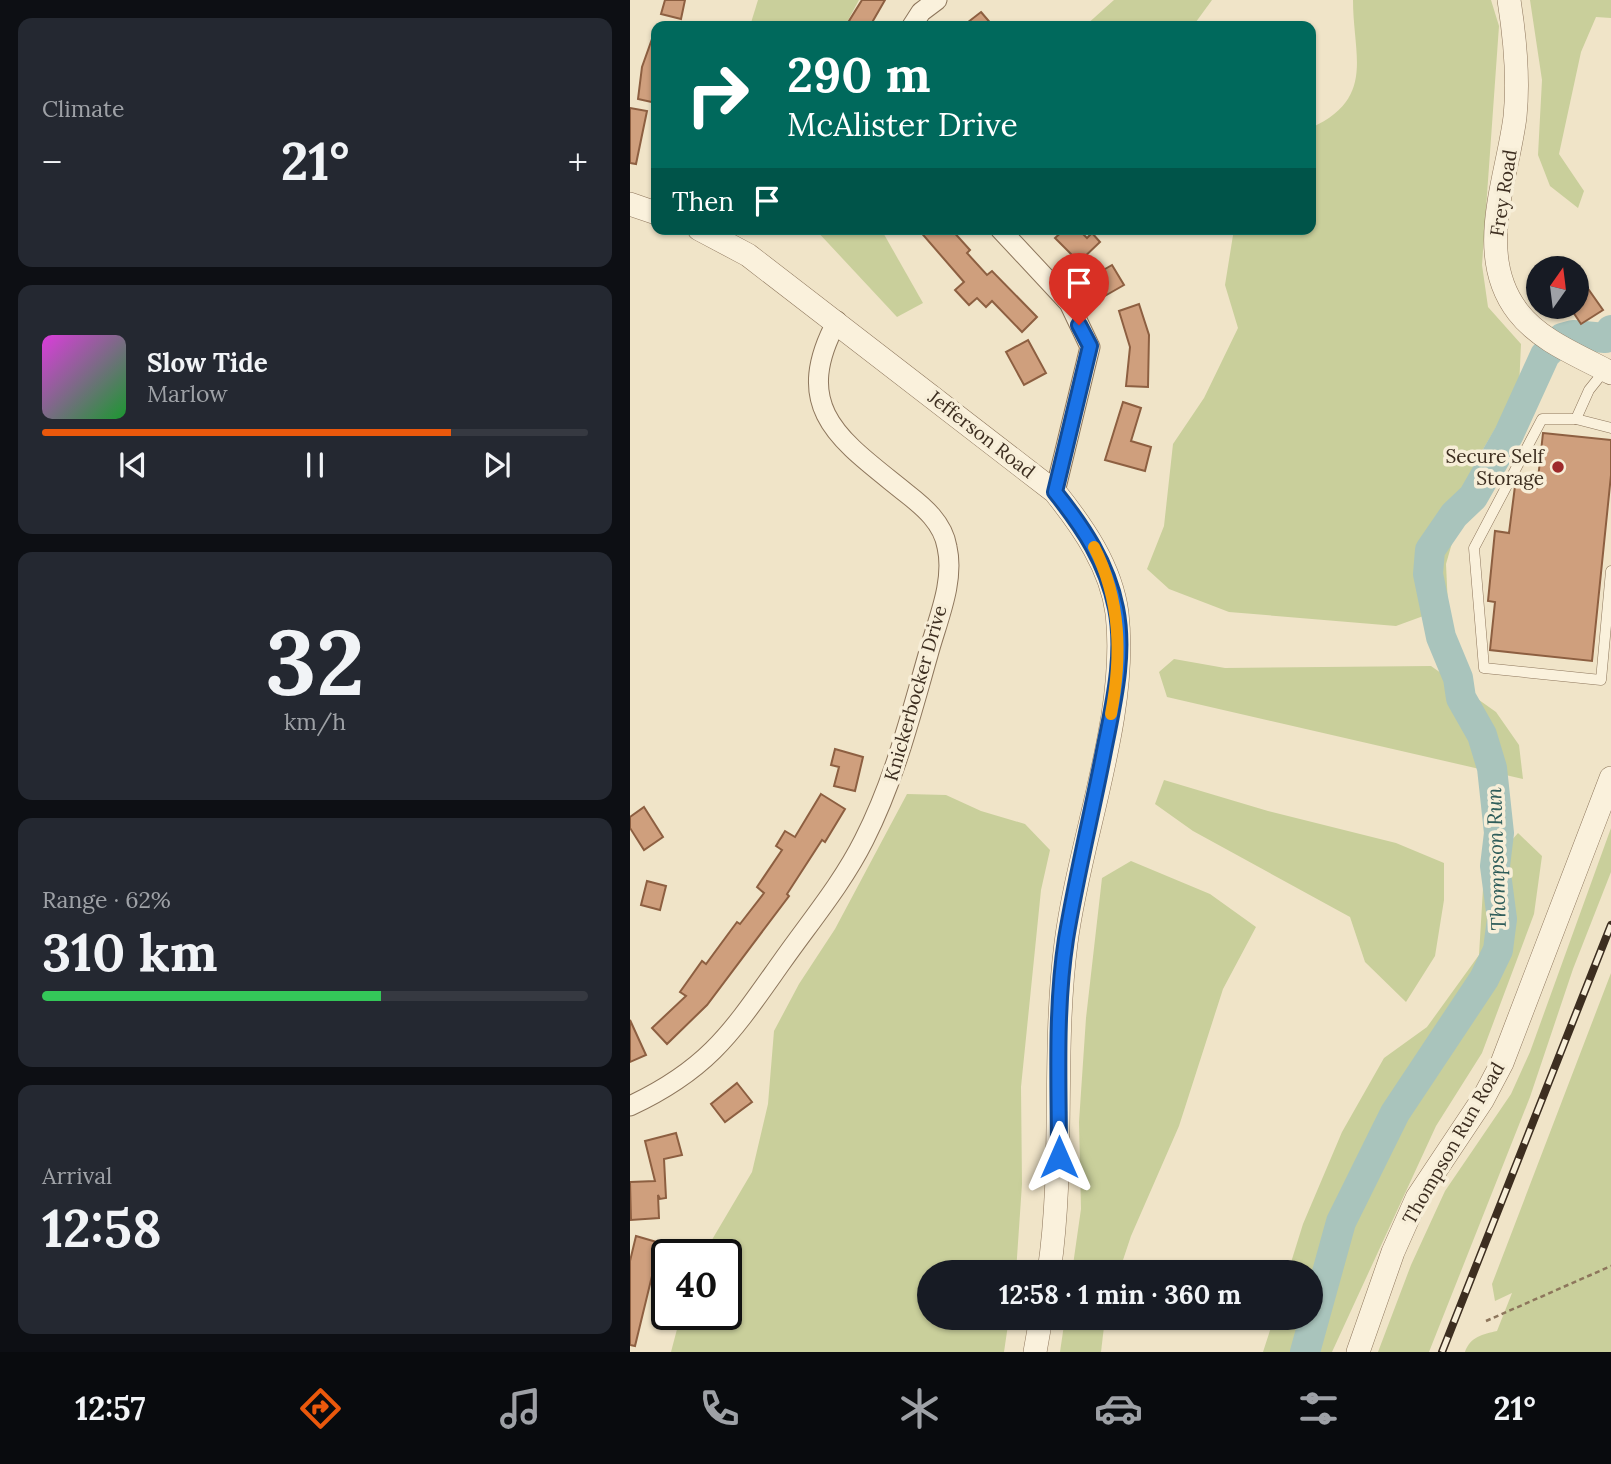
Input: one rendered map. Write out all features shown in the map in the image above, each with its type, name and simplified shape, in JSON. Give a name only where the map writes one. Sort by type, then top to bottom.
[{"type":"street","points":[[915,21],[921,12],[937,0]]},
{"type":"street","name":"Frey Road","points":[[1509,0],[1517,61],[1517,92],[1511,145],[1496,220],[1498,272],[1507,295],[1536,331],[1608,371]]},
{"type":"street","points":[[630,204],[651,211]]},
{"type":"street","name":"Jefferson Road","points":[[710,235],[748,255],[837,321],[1055,492],[1081,524],[1100,561],[1116,611],[1118,640],[1112,710],[1066,940],[1061,984],[1059,1157],[1049,1260]]},
{"type":"street","points":[[1006,235],[1069,303],[1090,346],[1055,492]]},
{"type":"street","name":"Knickerbocker Drive","points":[[630,1107],[690,1074],[717,1048],[850,866],[887,789],[902,748],[948,580],[947,546],[939,525],[914,499],[847,446],[822,407],[818,365],[837,321]]},
{"type":"street","name":"Thompson Run Road","points":[[1358,1352],[1417,1198],[1483,1099],[1502,1063],[1611,778]]},
{"type":"street","points":[[1035,1352],[1039,1330]]},
{"type":"lane","points":[[1576,419],[1589,390],[1608,371]]},
{"type":"lane","points":[[1611,428],[1576,419],[1542,419],[1474,548],[1484,668],[1601,680],[1611,571]]},
{"type":"path","points":[[1486,1321],[1611,1266]]},
{"type":"green space","points":[[758,0],[859,0],[848,21],[752,21]]},
{"type":"green space","points":[[1114,0],[1212,0],[1197,21],[1091,21]]},
{"type":"green space","points":[[1353,0],[1491,0],[1499,26],[1482,265],[1488,307],[1521,344],[1519,388],[1475,463],[1446,564],[1448,607],[1396,626],[1229,612],[1169,589],[1147,569],[1164,526],[1173,444],[1204,398],[1238,328],[1225,285],[1233,235],[1316,235],[1316,125],[1345,103],[1353,89],[1357,57]]},
{"type":"green space","points":[[1530,0],[1611,0],[1611,18],[1596,17],[1581,52],[1559,154],[1584,191],[1578,208],[1550,186],[1538,155],[1542,80]]},
{"type":"green space","points":[[821,235],[884,235],[923,303],[897,317]]},
{"type":"green space","points":[[1174,659],[1225,668],[1431,666],[1496,712],[1519,745],[1523,779],[1167,697],[1159,672]]},
{"type":"green space","points":[[1164,780],[1268,811],[1396,843],[1444,863],[1444,900],[1435,956],[1406,1002],[1365,962],[1350,917],[1193,831],[1155,804]]},
{"type":"green space","points":[[907,794],[946,795],[981,811],[1025,824],[1050,850],[1041,890],[1021,1087],[1022,1184],[1017,1260],[917,1260],[917,1330],[1007,1330],[1004,1352],[671,1352],[677,1330],[742,1330],[742,1239],[712,1239],[752,1172],[768,1104],[774,1031],[799,984],[835,929]]},
{"type":"green space","points":[[1611,828],[1611,872],[1573,969],[1530,1097],[1429,1352],[1378,1352],[1411,1265],[1445,1191],[1511,1094],[1530,1052]]},
{"type":"green space","points":[[1518,833],[1542,856],[1534,914],[1482,1053],[1436,1126],[1332,1352],[1263,1352],[1270,1330],[1323,1330],[1323,1260],[1292,1260],[1303,1224],[1342,1132],[1384,1058],[1427,1027],[1479,955],[1484,872]]},
{"type":"green space","points":[[1131,861],[1210,894],[1256,927],[1223,989],[1179,1126],[1123,1260],[1074,1260],[1081,1209],[1079,1122],[1086,1018],[1102,878]]},
{"type":"green space","points":[[1611,973],[1611,1352],[1465,1352],[1474,1340],[1497,1331],[1512,1293],[1495,1301],[1492,1284]]},
{"type":"green space","points":[[1063,1330],[1104,1330],[1101,1352],[1060,1352]]},
{"type":"building","points":[[665,0],[685,0],[681,19],[661,14]]},
{"type":"building","points":[[862,0],[885,0],[873,21],[849,21]]},
{"type":"building","points":[[981,12],[989,21],[969,21]]},
{"type":"building","points":[[651,42],[651,102],[638,99],[642,67]]},
{"type":"building","points":[[630,108],[647,111],[636,164],[630,163]]},
{"type":"building","points":[[923,235],[956,235],[970,250],[967,253],[987,275],[992,271],[1037,317],[1022,332],[992,301],[986,307],[977,298],[969,305],[955,290],[964,282]]},
{"type":"building","points":[[1058,235],[1084,235],[1087,238],[1094,235],[1100,242],[1079,262],[1055,238]]},
{"type":"building","points":[[1112,265],[1124,285],[1103,297],[1091,277]]},
{"type":"building","points":[[1589,290],[1603,310],[1589,319]]},
{"type":"building","points":[[1139,304],[1149,335],[1148,387],[1126,386],[1130,347],[1119,311]]},
{"type":"building","points":[[1028,340],[1046,373],[1024,385],[1006,352]]},
{"type":"building","points":[[1123,402],[1141,408],[1131,441],[1151,447],[1145,471],[1105,460]]},
{"type":"building","points":[[1543,433],[1611,440],[1611,475],[1592,661],[1490,650],[1495,602],[1488,601],[1495,531],[1509,533],[1515,486],[1537,488]]},
{"type":"building","points":[[835,749],[863,757],[855,791],[834,786],[839,767],[831,765]]},
{"type":"building","points":[[821,794],[845,809],[825,842],[822,840],[787,894],[789,896],[707,1005],[667,1044],[652,1028],[686,996],[680,992],[702,961],[706,964],[737,922],[740,924],[764,893],[757,887],[782,850],[776,846],[785,831],[795,837]]},
{"type":"building","points":[[644,807],[663,837],[644,850],[630,828],[630,817]]},
{"type":"building","points":[[647,881],[666,886],[660,910],[641,905]]},
{"type":"building","points":[[630,1020],[646,1055],[630,1062]]},
{"type":"building","points":[[737,1083],[752,1102],[725,1122],[711,1104]]},
{"type":"building","points":[[676,1133],[682,1155],[664,1159],[666,1198],[660,1199],[658,1195],[659,1218],[631,1220],[630,1182],[655,1181],[645,1141]]},
{"type":"building","points":[[636,1236],[651,1240],[651,1280],[635,1346],[630,1345],[630,1261]]},
{"type":"waterway","name":"Thompson Run","points":[[1305,1352],[1341,1222],[1395,1113],[1484,979],[1498,950],[1502,919],[1495,866],[1499,833],[1492,768],[1482,735],[1461,698],[1458,678],[1441,637],[1428,574],[1430,550],[1454,515],[1473,497],[1509,434],[1545,355],[1562,338],[1573,335],[1605,338],[1611,330]]},
{"type":"railway","points":[[1442,1352],[1611,925]]},
{"type":"slow traffic","points":[[1094,547],[1109,582],[1116,611],[1117,676],[1111,714]]},
{"type":"place","name":"Secure Self Storage","points":[[1558,467]]},
{"type":"route","points":[[1059,1157],[1059,1023],[1066,940],[1112,710],[1118,640],[1113,596],[1096,551],[1081,524],[1055,492],[1090,346],[1079,325]]}]
